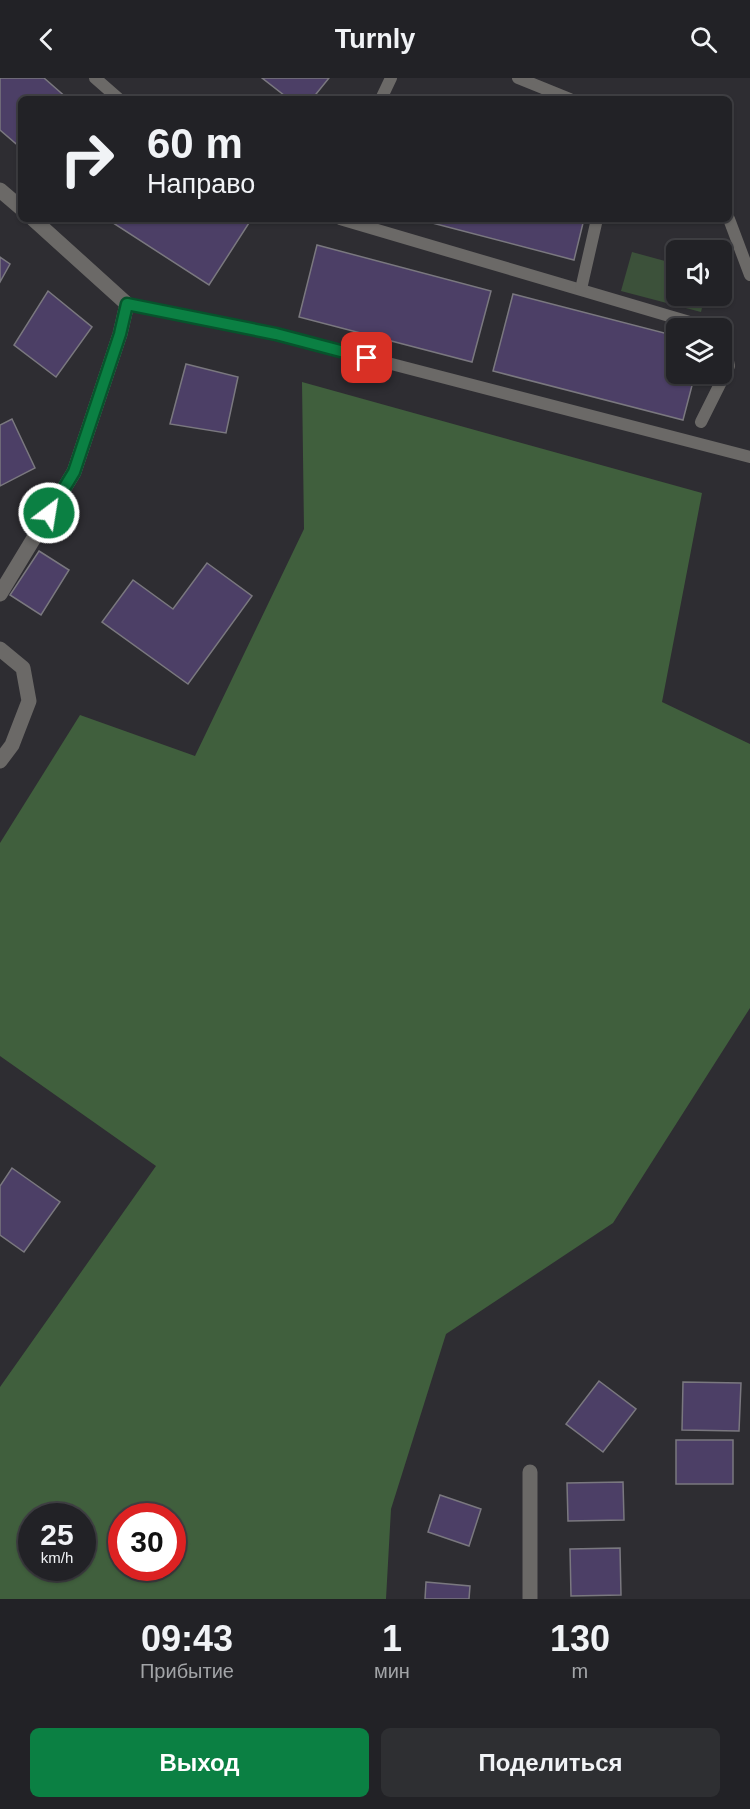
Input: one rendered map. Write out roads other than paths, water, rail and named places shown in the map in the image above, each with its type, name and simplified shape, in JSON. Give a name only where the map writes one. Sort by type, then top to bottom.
[{"type":"street","points":[[0,190],[18,205]]},
{"type":"street","points":[[0,594],[74,472],[120,334],[127,304],[36,222]]},
{"type":"street","points":[[0,649],[23,668],[29,700],[12,746],[0,761]]},
{"type":"street","points":[[530,1472],[530,1599]]},
{"type":"lane","points":[[95,78],[116,96]]},
{"type":"lane","points":[[382,96],[391,78]]},
{"type":"lane","points":[[518,78],[563,96]]},
{"type":"lane","points":[[350,222],[677,318]]},
{"type":"lane","points":[[580,289],[596,222]]},
{"type":"lane","points":[[730,222],[750,275]]},
{"type":"lane","points":[[127,304],[276,334],[750,457]]},
{"type":"lane","points":[[701,422],[720,384]]}]
